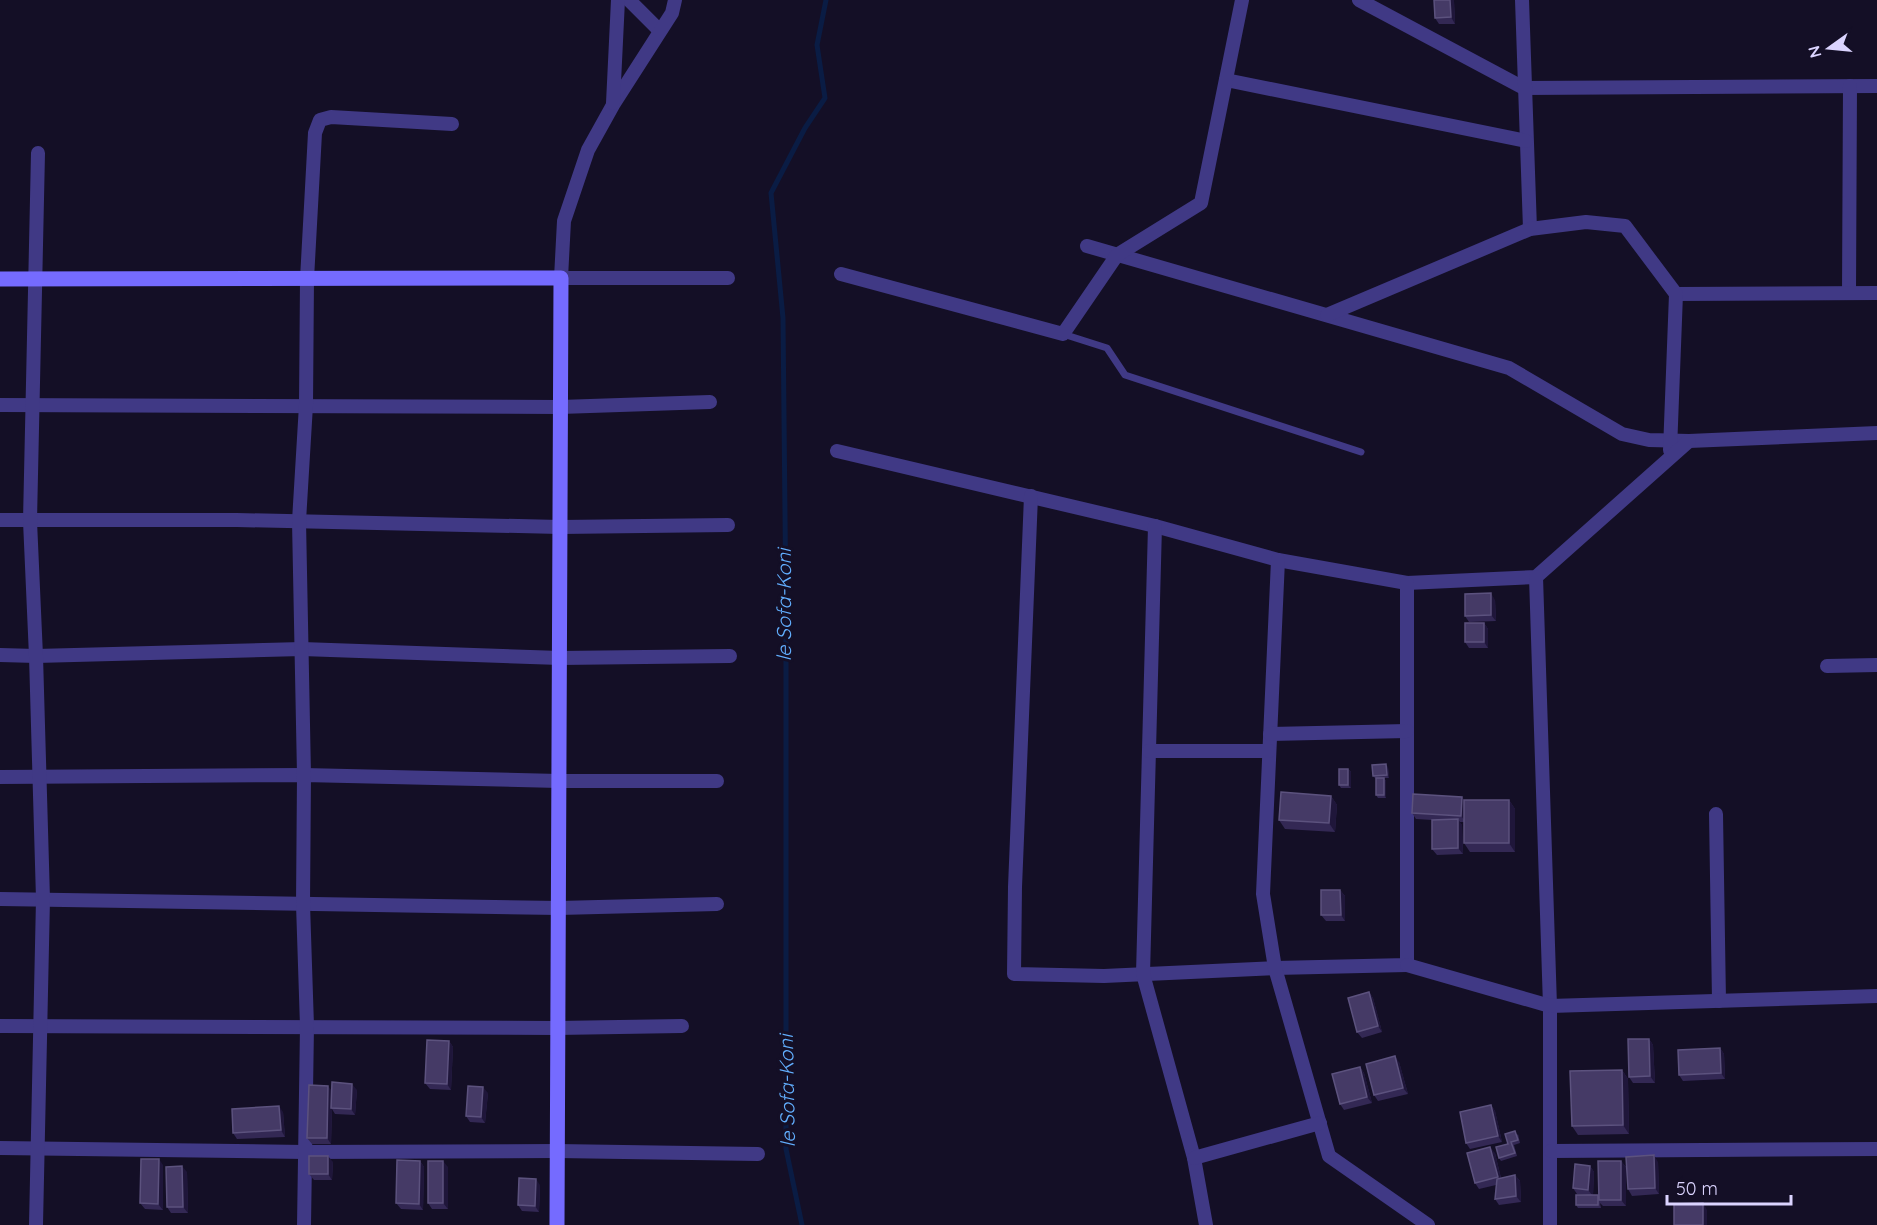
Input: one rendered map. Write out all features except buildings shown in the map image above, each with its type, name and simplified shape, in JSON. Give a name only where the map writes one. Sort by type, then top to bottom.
[{"type":"street","points":[[613,105],[618,0]]},
{"type":"street","points":[[629,0],[659,30]]},
{"type":"street","points":[[557,1225],[560,407],[564,221],[588,150],[613,105],[672,13],[675,0]]},
{"type":"street","points":[[841,274],[1063,333],[1117,255],[1201,203],[1242,0]]},
{"type":"street","points":[[1359,0],[1524,88],[1877,86]]},
{"type":"street","points":[[1522,0],[1530,229]]},
{"type":"street","points":[[1226,80],[1526,141]]},
{"type":"street","points":[[1849,293],[1850,86]]},
{"type":"street","points":[[304,1225],[307,1026],[303,904],[304,775],[299,521],[306,405],[306,279],[315,133],[320,120],[331,117],[453,124]]},
{"type":"street","points":[[36,1225],[42,899],[30,521],[38,153]]},
{"type":"street","points":[[1327,315],[1530,229],[1586,222],[1625,226],[1676,294],[1670,458]]},
{"type":"street","points":[[1087,246],[1509,368],[1622,434],[1649,440],[1689,441],[1877,433]]},
{"type":"street","points":[[0,279],[728,278]]},
{"type":"street","points":[[1676,294],[1877,293]]},
{"type":"street","points":[[0,405],[560,407],[711,402]]},
{"type":"street","points":[[837,451],[1155,526],[1278,560],[1407,583],[1536,577],[1689,441]]},
{"type":"street","points":[[1031,496],[1015,887],[1014,974],[1104,976],[1407,965],[1550,1006],[1877,996]]},
{"type":"street","points":[[0,520],[299,521],[560,527],[728,525]]},
{"type":"street","points":[[1155,526],[1143,974],[1194,1158],[1206,1225]]},
{"type":"street","points":[[1278,560],[1263,894],[1275,968],[1329,1156],[1428,1225]]},
{"type":"street","points":[[1536,577],[1550,1006],[1550,1225]]},
{"type":"street","points":[[1407,583],[1407,965]]},
{"type":"street","points":[[0,655],[302,649],[560,657],[729,656]]},
{"type":"street","points":[[1827,666],[1877,665]]},
{"type":"street","points":[[1270,734],[1407,731]]},
{"type":"street","points":[[1149,752],[1269,751]]},
{"type":"street","points":[[0,777],[304,775],[559,781],[717,781]]},
{"type":"street","points":[[1716,814],[1719,1001]]},
{"type":"street","points":[[0,899],[559,908],[717,904]]},
{"type":"street","points":[[0,1026],[557,1028],[682,1026]]},
{"type":"street","points":[[1194,1158],[1320,1123]]},
{"type":"street","points":[[0,1148],[758,1154]]},
{"type":"street","points":[[1551,1151],[1877,1149]]},
{"type":"lane","points":[[1063,333],[1107,348],[1125,375],[1361,452]]},
{"type":"waterway","name":"le Sofa-Koni","points":[[802,1225],[786,1149],[786,613],[783,318],[771,193],[805,128],[825,98],[817,45],[826,0]]}]
